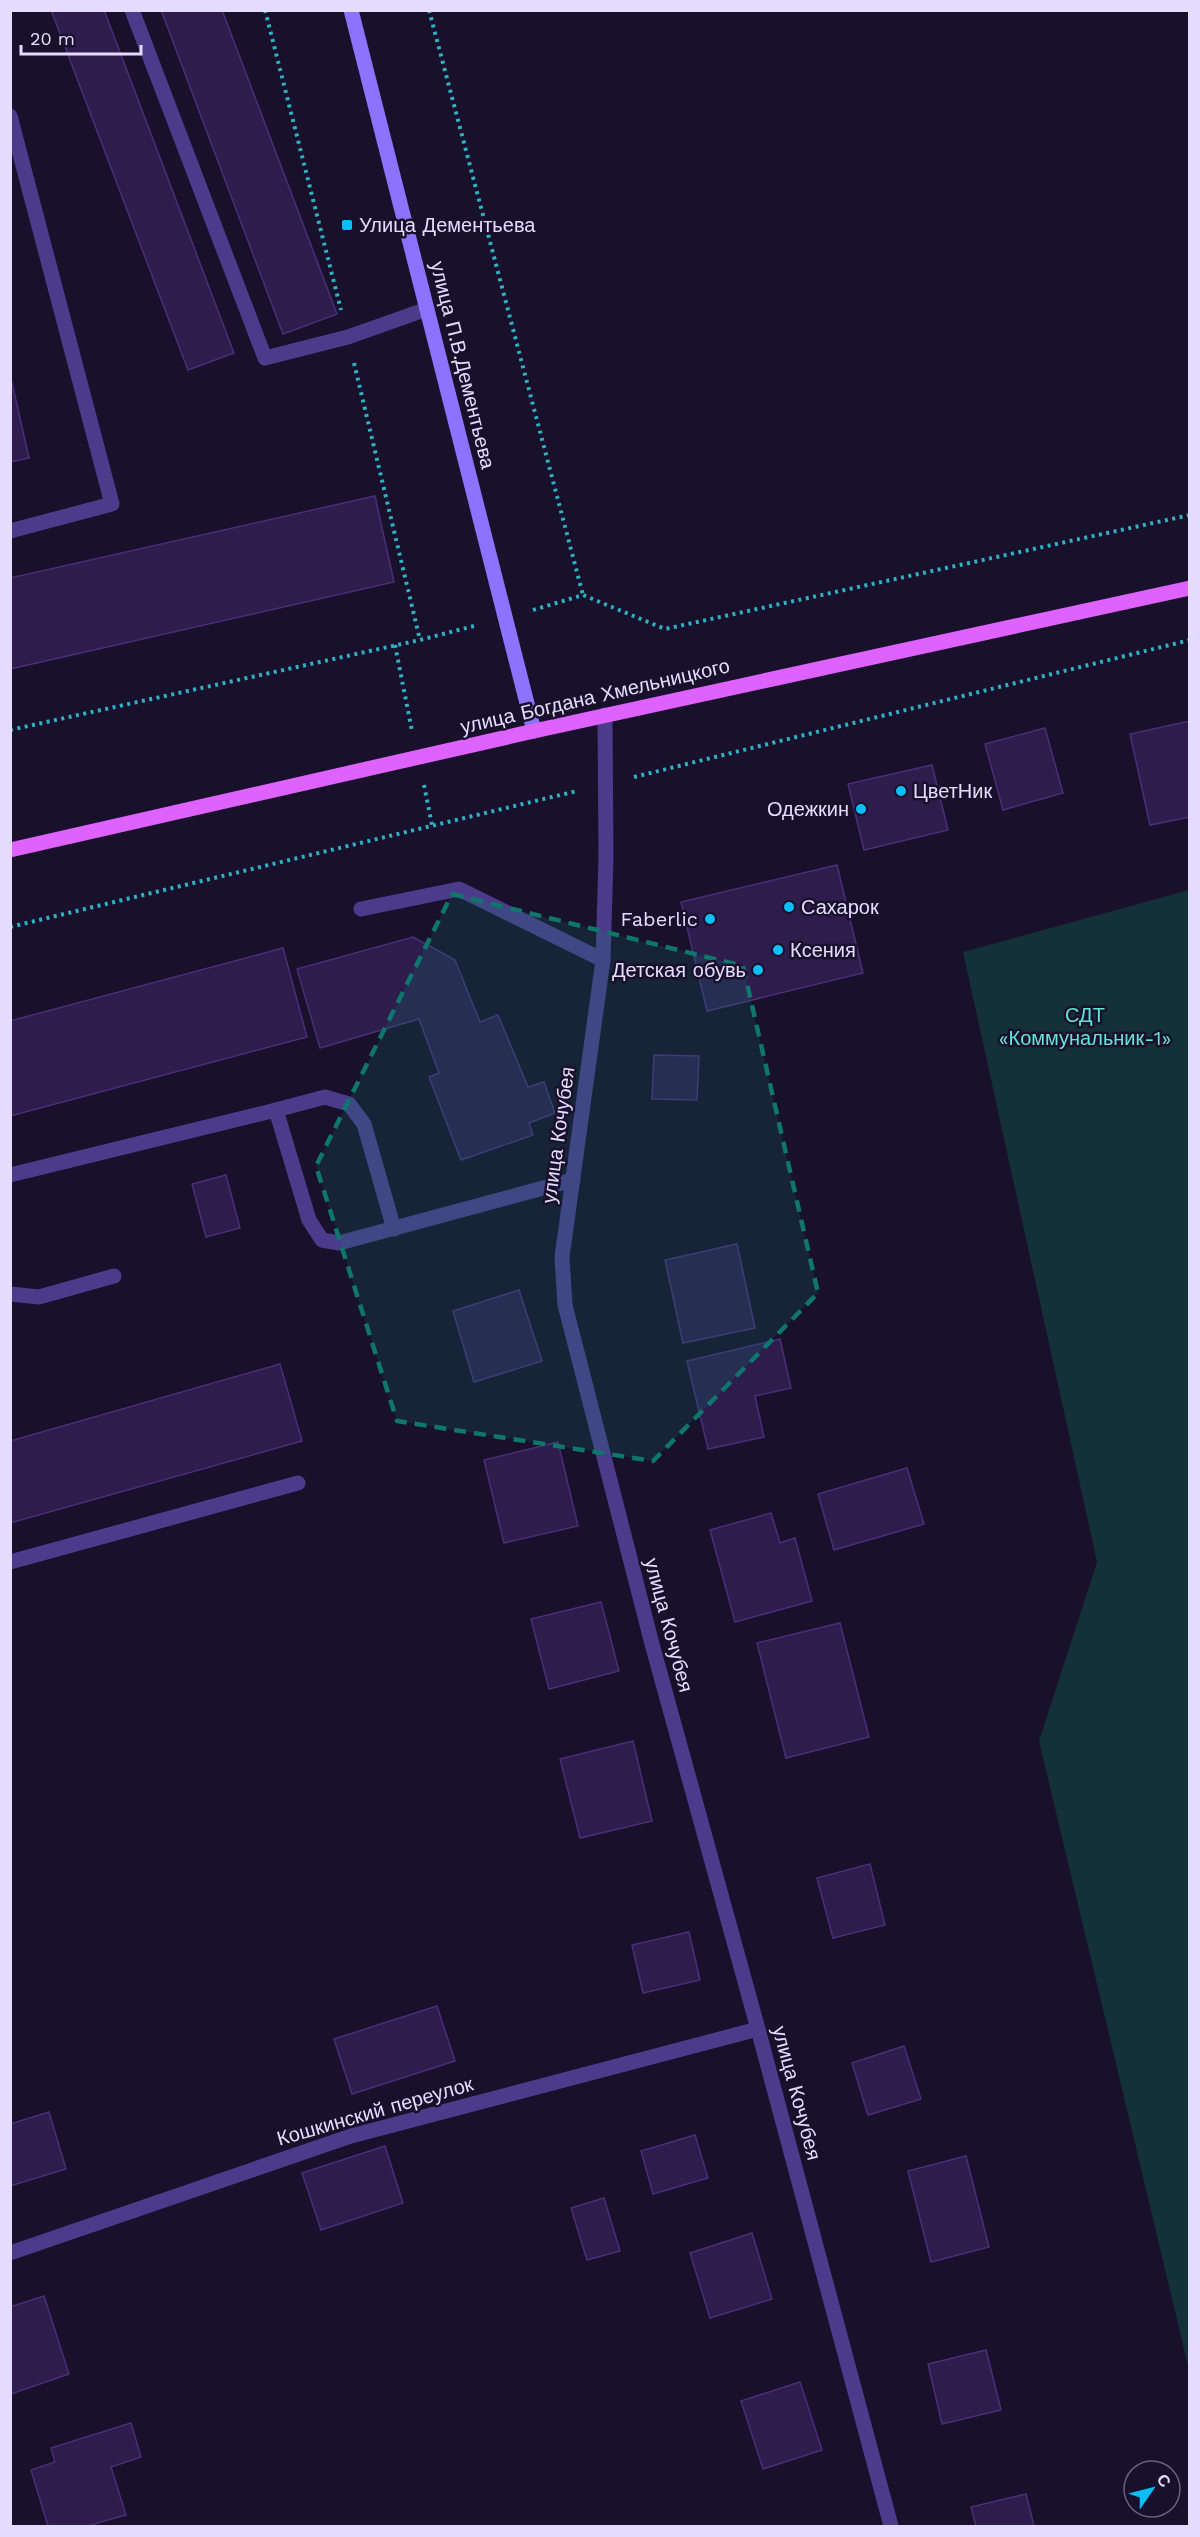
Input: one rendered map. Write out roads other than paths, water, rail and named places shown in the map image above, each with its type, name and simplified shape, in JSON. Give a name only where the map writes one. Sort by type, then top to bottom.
[{"type":"main road","name":"улица Богдана Хмельницкого","points":[[10,850],[534,730],[1190,588]]},
{"type":"street","points":[[132,10],[265,358],[348,337],[427,309]]},
{"type":"street","name":"улица П.В.Дементьева","points":[[351,10],[534,730]]},
{"type":"street","points":[[10,116],[112,504],[10,531]]},
{"type":"street","name":"улица Кочубея","points":[[605,715],[606,858],[603,960],[562,1257],[565,1305],[655,1656],[891,2526]]},
{"type":"street","points":[[361,909],[459,889],[603,960]]},
{"type":"street","points":[[10,1175],[325,1098],[349,1104],[364,1124],[394,1229]]},
{"type":"street","points":[[276,1110],[309,1220],[322,1240],[339,1243],[573,1180]]},
{"type":"street","points":[[10,1294],[39,1298],[114,1276]]},
{"type":"street","points":[[10,1562],[298,1483]]},
{"type":"street","name":"Кошкинский переулок","points":[[10,2253],[351,2136],[758,2029]]},
{"type":"place","name":"Улица Дементьева","points":[[347,225]]},
{"type":"place","name":"ЦветНик","points":[[901,791]]},
{"type":"place","name":"Одежкин","points":[[861,809]]},
{"type":"place","name":"Сахарок","points":[[789,907]]},
{"type":"place","name":"Faberlic","points":[[710,919]]},
{"type":"place","name":"Ксения","points":[[778,950]]},
{"type":"place","name":"Детская обувь","points":[[758,970]]},
{"type":"park label","name":"СДТ «Коммунальник-1»","points":[[1085,1026]]}]
